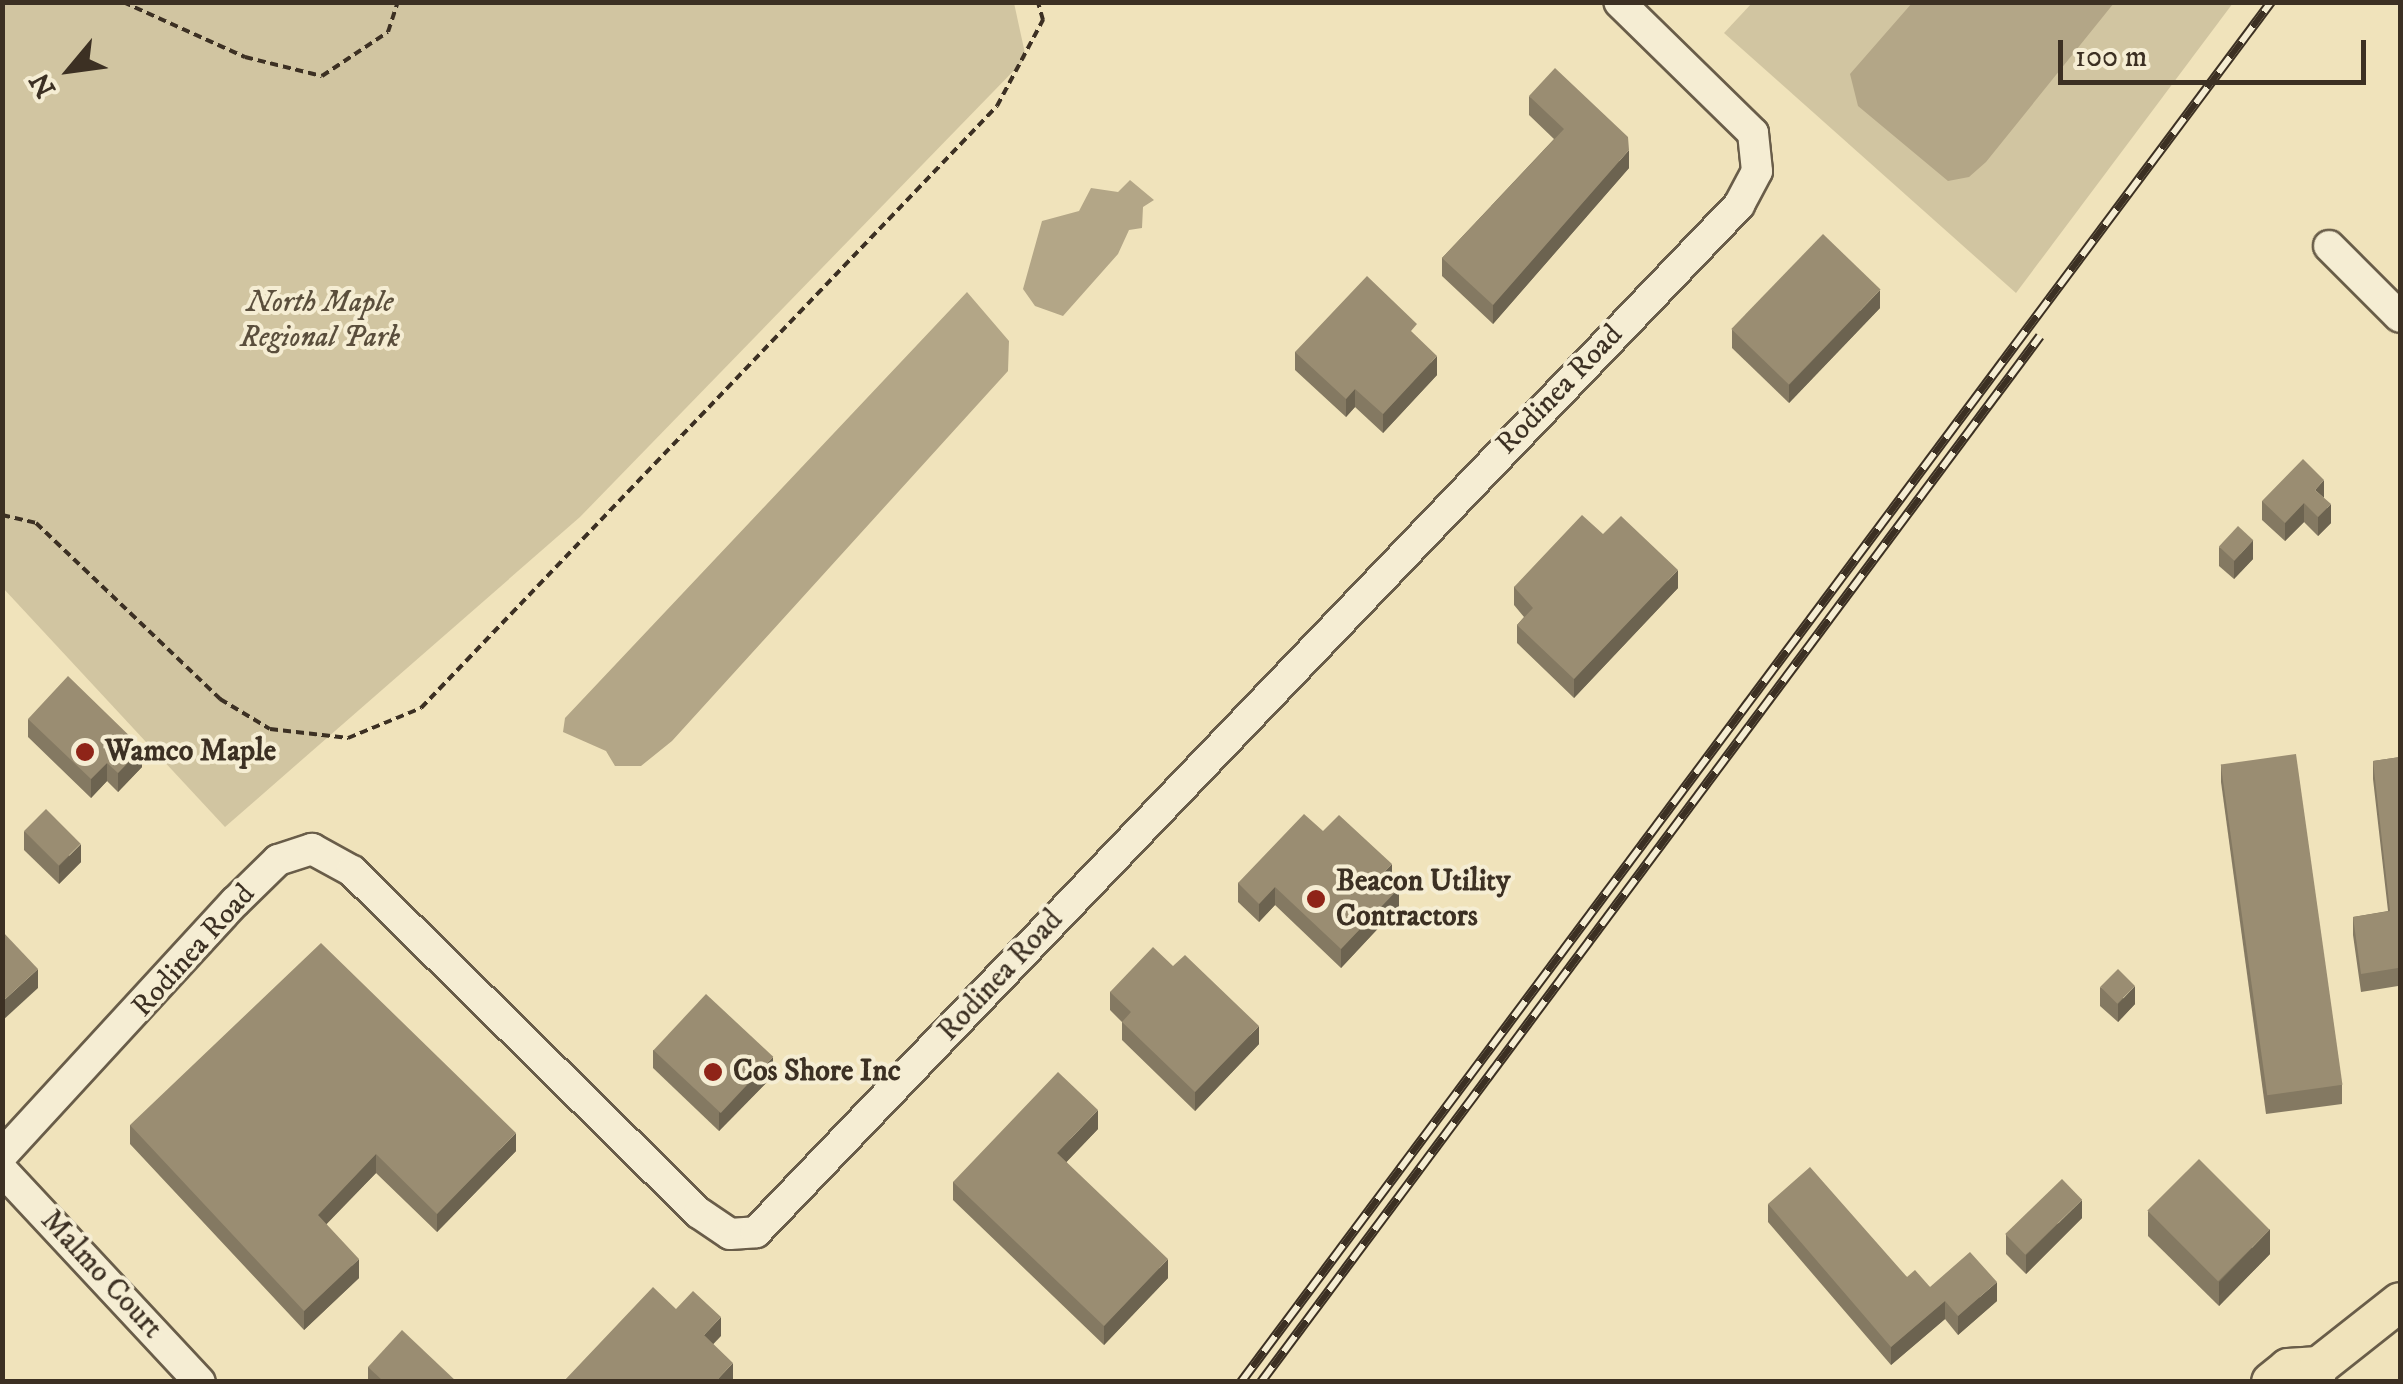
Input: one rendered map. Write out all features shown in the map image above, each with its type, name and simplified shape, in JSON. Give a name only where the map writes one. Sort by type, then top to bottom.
[{"type":"main road","points":[[2271,1382],[2288,1368],[2317,1374],[2400,1302]]},
{"type":"street","name":"Rodinea Road","points":[[2,1155],[235,902],[278,860],[312,850],[352,871],[699,1213],[730,1234],[756,1232],[1739,205],[1757,171],[1752,133],[1619,2]]},
{"type":"street","points":[[2330,246],[2400,317]]},
{"type":"street","name":"Malmo Court","points":[[2,1170],[200,1382]]},
{"type":"path","points":[[123,2],[245,57],[322,76],[388,32],[398,2]]},
{"type":"path","points":[[2,515],[36,522],[220,699],[270,729],[348,738],[420,708],[997,106],[1043,20],[1038,2]]},
{"type":"green space","name":"North Maple Regional Park","points":[[3,2],[1014,3],[1026,58],[580,517],[225,827],[3,588]]},
{"type":"green space","points":[[1752,3],[2233,3],[2016,293],[1724,33]]},
{"type":"shaded area","points":[[1912,2],[2114,3],[1986,162],[1969,177],[1948,181],[1858,106],[1850,74]]},
{"type":"shaded area","points":[[1130,180],[1154,200],[1143,207],[1142,228],[1129,230],[1118,254],[1063,316],[1035,306],[1023,289],[1042,221],[1079,211],[1091,188],[1118,192]]},
{"type":"shaded area","points":[[967,292],[1009,341],[1008,371],[672,741],[641,766],[615,766],[606,751],[563,732],[565,718]]},
{"type":"building","points":[[1555,68],[1628,137],[1629,150],[1493,305],[1442,258],[1564,129],[1529,96]]},
{"type":"building","points":[[1823,234],[1881,290],[1789,385],[1731,329]]},
{"type":"building","points":[[1367,276],[1417,324],[1411,331],[1437,356],[1383,414],[1355,389],[1346,399],[1295,352]]},
{"type":"building","points":[[2303,459],[2324,480],[2315,490],[2331,504],[2318,517],[2304,503],[2285,523],[2262,501]]},
{"type":"building","points":[[1582,515],[1603,534],[1621,516],[1678,570],[1574,679],[1517,625],[1533,608],[1514,587]]},
{"type":"building","points":[[2238,526],[2253,540],[2234,561],[2219,546]]},
{"type":"building","name":"Wamco Maple","points":[[68,676],[142,748],[118,773],[107,763],[91,779],[28,719]]},
{"type":"building","points":[[2296,754],[2342,1085],[2267,1095],[2221,765]]},
{"type":"building","points":[[2400,757],[2400,978],[2398,968],[2361,974],[2353,917],[2390,911],[2373,761]]},
{"type":"building","points":[[46,809],[81,844],[59,866],[24,831]]},
{"type":"building","name":"Beacon Utility Contractors","points":[[1304,814],[1323,831],[1339,815],[1392,864],[1383,873],[1399,888],[1341,949],[1275,887],[1259,904],[1238,883]]},
{"type":"building","points":[[2,931],[38,969],[2,1002]]},
{"type":"building","points":[[321,943],[516,1133],[437,1214],[376,1154],[318,1215],[359,1259],[304,1311],[130,1125]]},
{"type":"building","points":[[1153,947],[1173,966],[1185,955],[1259,1026],[1195,1092],[1122,1022],[1131,1012],[1110,992]]},
{"type":"building","points":[[2118,969],[2135,986],[2117,1004],[2100,987]]},
{"type":"building","name":"Cos Shore Inc","points":[[706,994],[773,1057],[721,1113],[653,1050]]},
{"type":"building","points":[[1058,1072],[1098,1110],[1057,1153],[1168,1259],[1104,1326],[953,1182]]},
{"type":"building","points":[[2199,1159],[2270,1230],[2218,1281],[2147,1211]]},
{"type":"building","points":[[1810,1167],[1907,1277],[1915,1270],[1930,1287],[1970,1252],[1997,1282],[1958,1316],[1945,1301],[1891,1347],[1768,1204]]},
{"type":"building","points":[[2062,1179],[2082,1200],[2025,1255],[2005,1234]]},
{"type":"building","points":[[653,1287],[676,1309],[693,1291],[721,1317],[704,1335],[733,1363],[715,1382],[563,1382]]},
{"type":"building","points":[[402,1330],[457,1382],[384,1382],[368,1367]]},
{"type":"railway","points":[[1241,1382],[2271,2]]},
{"type":"railway","points":[[1261,1382],[2040,336]]},
{"type":"place","name":"Wamco Maple","points":[[85,752]]},
{"type":"place","name":"Beacon Utility Contractors","points":[[1316,899]]},
{"type":"place","name":"Cos Shore Inc","points":[[713,1072]]}]
